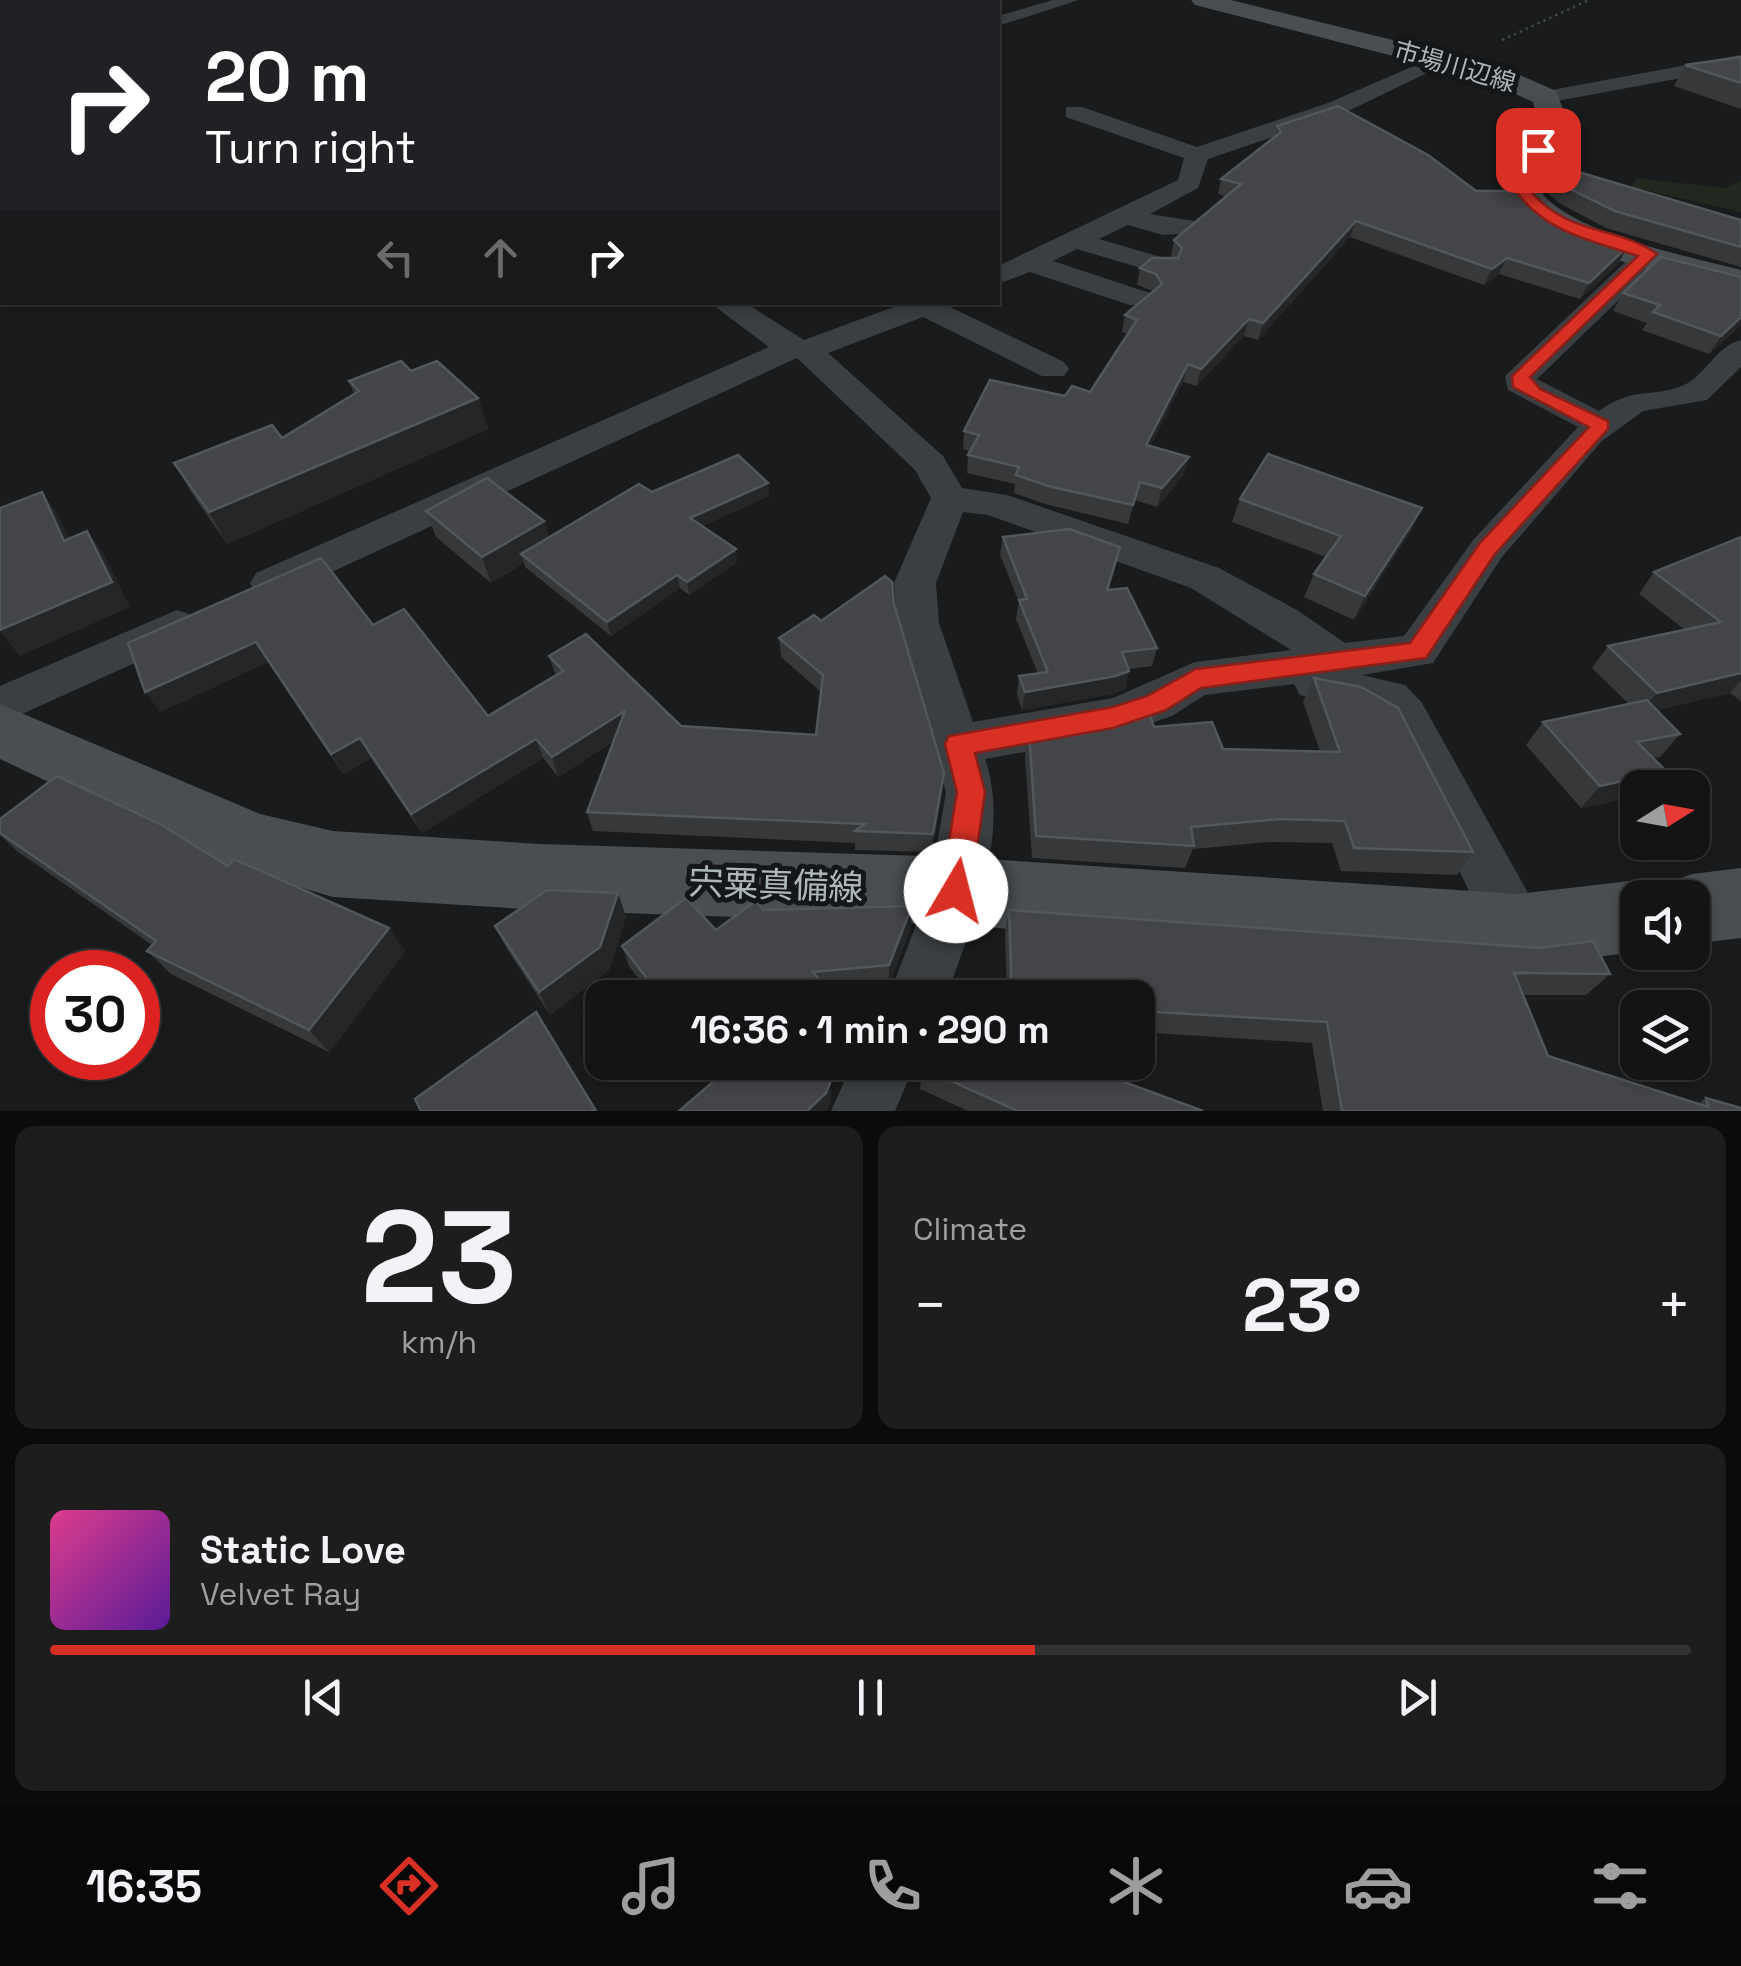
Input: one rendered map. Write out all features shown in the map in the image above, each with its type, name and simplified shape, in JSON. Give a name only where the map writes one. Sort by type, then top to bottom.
[{"type":"main road","name":"市場川辺線","points":[[1203,0],[1492,73],[1546,97],[1553,122],[1512,198],[1574,230],[1741,282]]},
{"type":"main road","name":"宍粟真備線","points":[[0,730],[252,844],[333,864],[540,877],[956,891],[1518,930],[1620,918]]},
{"type":"main road","points":[[1710,907],[1741,903]]},
{"type":"street","points":[[1000,20],[1071,0]]},
{"type":"street","points":[[1074,112],[1197,155],[1336,108],[1447,61]]},
{"type":"street","points":[[1546,97],[1741,61]]},
{"type":"street","points":[[1336,108],[1360,122]]},
{"type":"street","points":[[1000,275],[1128,216],[1188,183],[1197,155]]},
{"type":"street","points":[[1128,216],[1163,227],[1185,227]]},
{"type":"street","points":[[1078,240],[1161,266]]},
{"type":"street","points":[[1601,425],[1534,394],[1520,383],[1521,376],[1649,254]]},
{"type":"street","points":[[1029,262],[1140,299]]},
{"type":"street","points":[[729,305],[799,349],[930,464],[950,498]]},
{"type":"street","points":[[0,706],[799,349],[931,305],[1053,369]]},
{"type":"street","points":[[959,744],[1113,717],[1156,703],[1196,679],[1417,652],[1488,548],[1601,425],[1633,402],[1695,394],[1741,349]]},
{"type":"street","points":[[950,498],[994,504],[1206,578],[1282,621],[1336,660]]},
{"type":"street","points":[[924,980],[956,891],[971,792],[918,624],[915,583],[950,498]]},
{"type":"street","points":[[1240,672],[1358,688],[1389,698],[1404,716],[1518,930]]},
{"type":"street","points":[[862,1111],[877,1080]]},
{"type":"path","points":[[1447,61],[1589,0]]},
{"type":"shaded area","points":[[1636,178],[1725,188],[1741,181],[1741,212],[1632,187]]},
{"type":"building","points":[[1741,57],[1741,83],[1685,65]]},
{"type":"building","points":[[1338,106],[1428,155],[1476,191],[1518,191],[1542,211],[1627,247],[1589,283],[1507,258],[1492,269],[1356,221],[1263,323],[1249,319],[1201,369],[1188,364],[1146,445],[1189,457],[1162,488],[1140,482],[1133,505],[1048,486],[1016,475],[1019,467],[968,455],[979,435],[964,431],[990,380],[1065,396],[1072,386],[1090,392],[1137,320],[1125,315],[1162,284],[1156,274],[1140,268],[1152,258],[1178,258],[1182,248],[1174,240],[1241,184],[1221,179],[1281,132],[1277,126]]},
{"type":"building","points":[[1558,166],[1741,220],[1741,247],[1615,211],[1566,187],[1551,174]]},
{"type":"building","points":[[1661,257],[1741,277],[1741,317],[1721,336],[1653,312],[1660,305],[1623,293]]},
{"type":"building","points":[[401,361],[411,371],[437,361],[478,398],[209,512],[174,463],[272,425],[282,438],[359,391],[349,381]]},
{"type":"building","points":[[1268,454],[1422,508],[1365,596],[1314,574],[1341,536],[1240,499]]},
{"type":"building","points":[[738,455],[768,483],[690,518],[736,549],[687,582],[677,575],[607,622],[521,554],[639,484],[652,492]]},
{"type":"building","points":[[487,478],[544,521],[482,557],[426,511]]},
{"type":"building","points":[[42,492],[64,541],[87,531],[112,582],[0,630],[0,508]]},
{"type":"building","points":[[1069,529],[1120,547],[1107,590],[1127,588],[1157,648],[1122,652],[1129,671],[1116,676],[1025,692],[1019,676],[1048,672],[1019,600],[1027,599],[1003,537]]},
{"type":"building","points":[[1741,537],[1741,673],[1657,693],[1608,646],[1721,622],[1654,572]]},
{"type":"building","points":[[321,558],[373,625],[404,609],[488,716],[563,671],[549,656],[586,634],[681,726],[816,735],[823,675],[779,638],[814,615],[821,621],[885,576],[892,582],[894,604],[944,773],[933,834],[855,831],[865,824],[587,812],[625,711],[552,757],[536,739],[411,814],[360,738],[331,754],[256,642],[145,692],[128,643]]},
{"type":"building","points":[[1314,678],[1361,687],[1398,708],[1473,852],[1354,848],[1345,821],[1280,819],[1191,827],[1194,846],[1036,836],[1029,732],[1147,707],[1154,727],[1212,722],[1223,749],[1340,752]]},
{"type":"building","points":[[1647,700],[1680,734],[1637,742],[1665,770],[1620,770],[1620,781],[1600,786],[1543,722]]},
{"type":"building","points":[[57,776],[160,824],[228,866],[234,859],[389,928],[309,1030],[160,957],[160,950],[148,950],[156,941],[0,833],[0,819]]},
{"type":"building","points":[[547,890],[618,893],[600,947],[539,992],[495,926]]},
{"type":"building","points":[[686,898],[716,930],[756,901],[763,910],[912,906],[889,965],[813,972],[819,980],[648,980],[622,946]]},
{"type":"building","points":[[1009,910],[1539,948],[1593,941],[1610,974],[1514,973],[1548,1056],[1708,1107],[1706,1098],[1741,1111],[1342,1111],[1327,1022],[1155,1012],[1155,980],[1011,980]]},
{"type":"building","points":[[536,1012],[596,1111],[421,1111],[415,1099]]},
{"type":"building","points":[[715,1080],[830,1083],[826,1093],[807,1111],[679,1111]]},
{"type":"building","points":[[949,1080],[1119,1080],[1203,1111],[1018,1111]]},
{"type":"route","points":[[956,891],[971,792],[959,744],[1113,717],[1156,703],[1196,679],[1417,652],[1488,548],[1601,425],[1534,394],[1520,383],[1521,376],[1649,254],[1574,230],[1539,212],[1522,190],[1523,178],[1538,150]]}]
